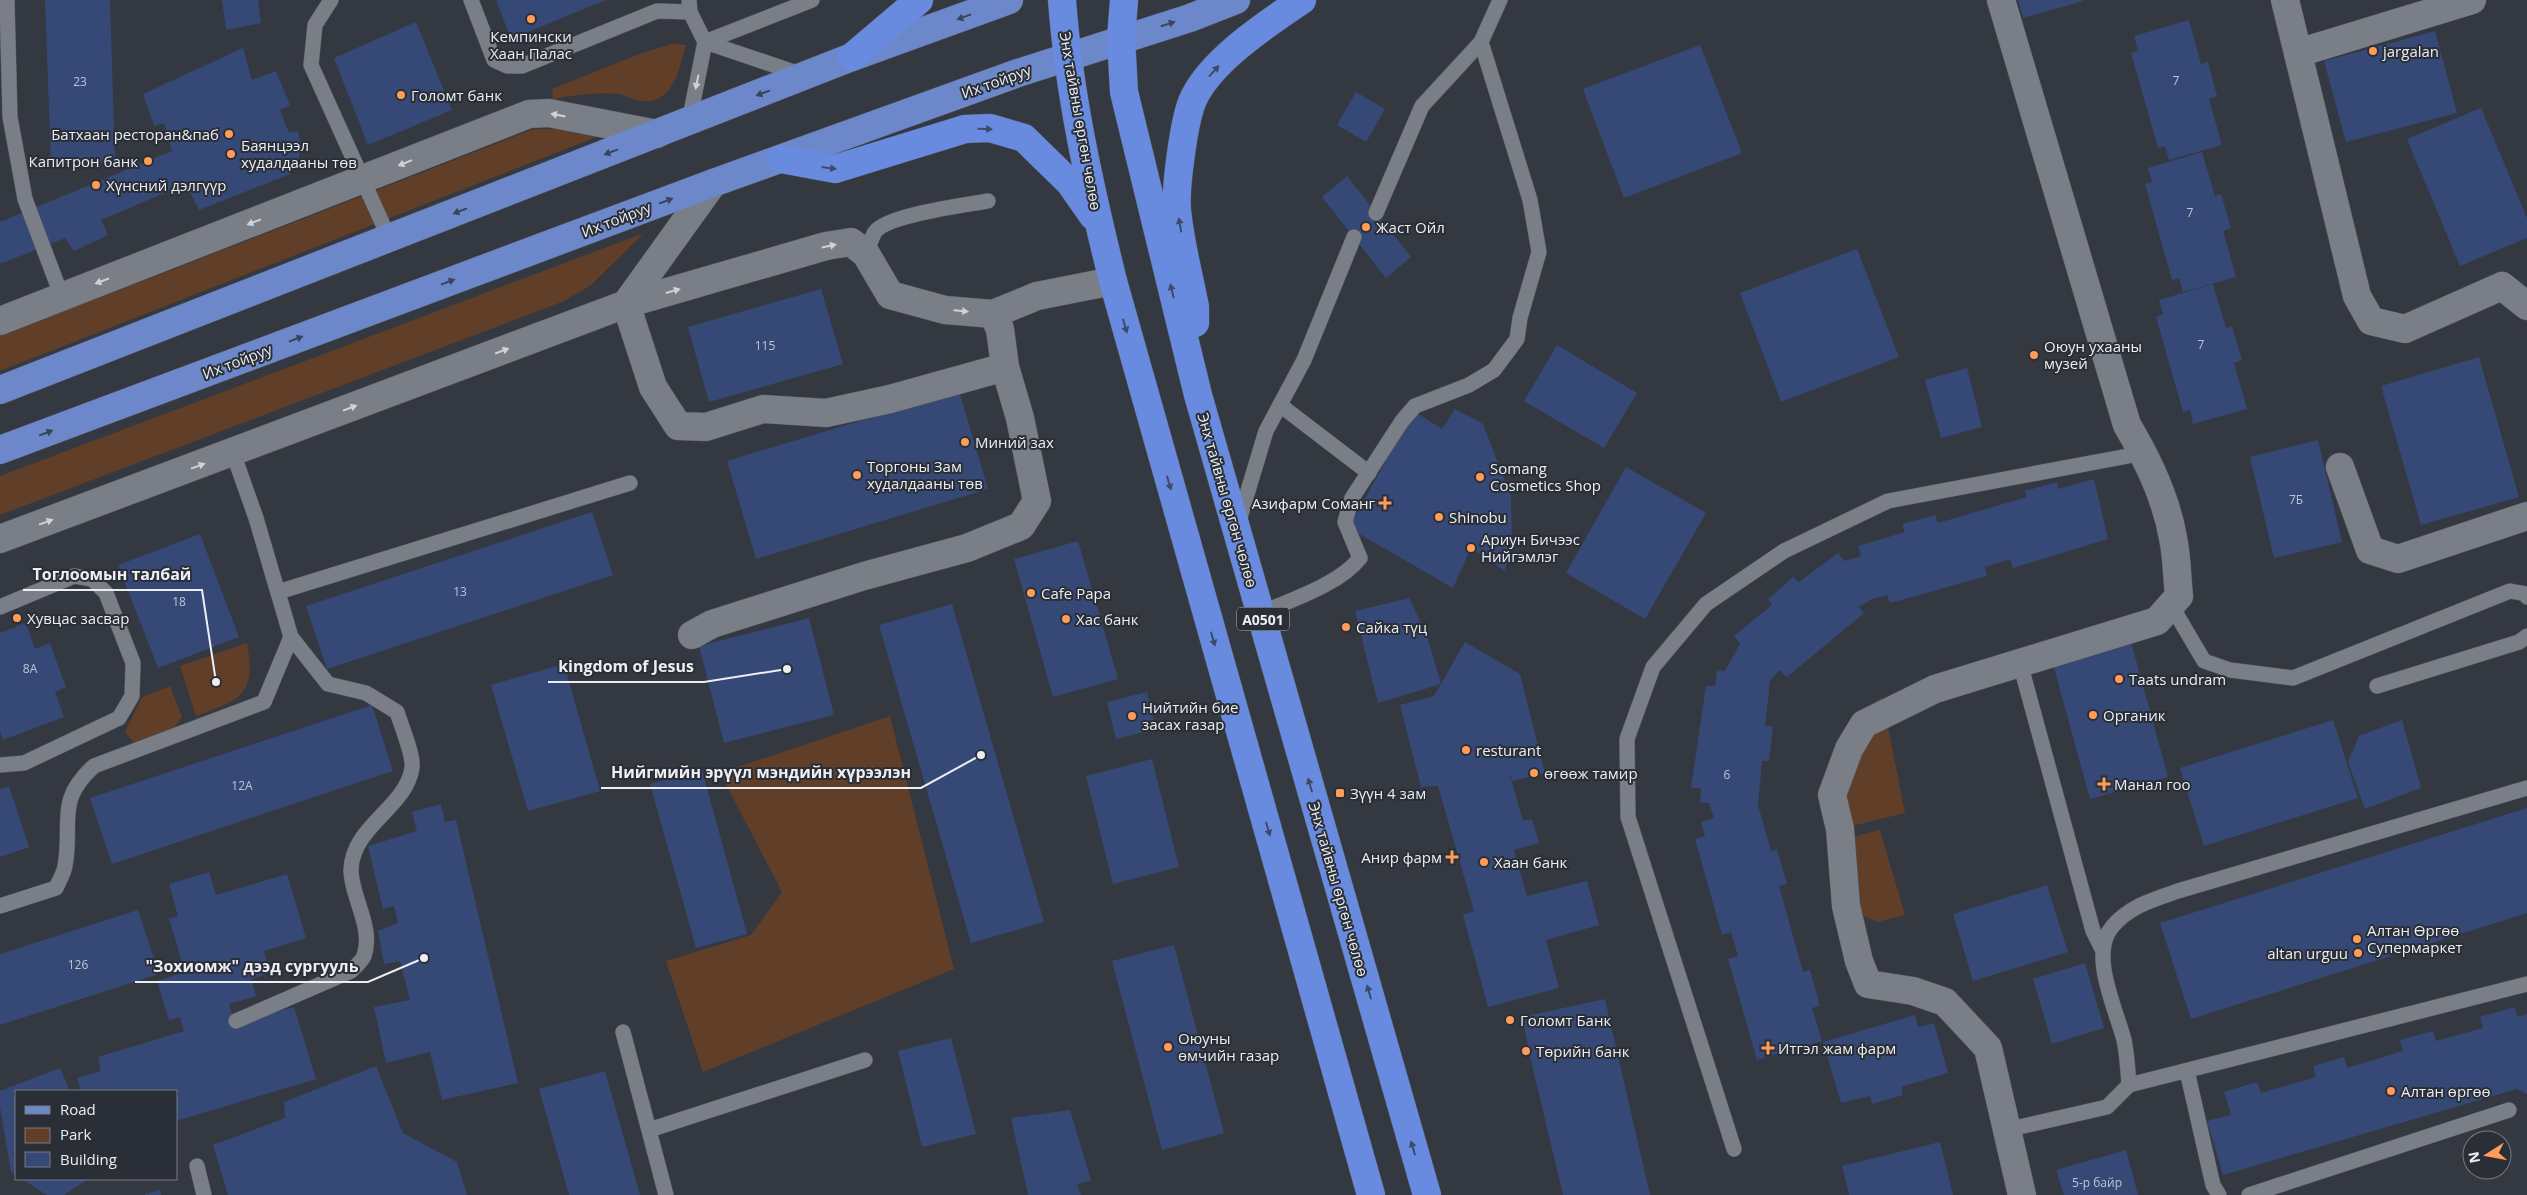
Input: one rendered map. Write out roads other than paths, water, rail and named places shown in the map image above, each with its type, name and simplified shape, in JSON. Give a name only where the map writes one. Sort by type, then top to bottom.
[{"type":"highway","points":[[852,58],[919,0]]},
{"type":"highway","name":"Энх тайвны өргөн чөлөө","points":[[1062,0],[1066,57],[1112,281],[1371,1195]]},
{"type":"highway","name":"Энх тайвны өргөн чөлөө","points":[[1124,0],[1122,38],[1124,92],[1198,395],[1427,1195]]},
{"type":"highway","points":[[1198,395],[1195,307],[1177,209],[1182,148],[1192,101],[1212,71],[1238,47],[1258,30],[1302,0]]},
{"type":"highway","points":[[781,160],[835,169],[965,130],[990,128],[1024,138],[1070,183],[1099,225]]},
{"type":"main road","points":[[0,390],[852,58],[1009,0]]},
{"type":"main road","name":"Их тойруу","points":[[0,450],[713,183],[1066,57],[1190,18],[1236,0]]},
{"type":"street","points":[[2001,0],[2127,425],[2144,454],[2162,494],[2173,539],[2179,596],[2157,621],[1935,690],[1864,724],[1849,749],[1832,795],[1840,829],[1846,906],[1859,961],[1868,984],[1912,992],[1945,1002],[1988,1048],[2022,1195]]},
{"type":"street","points":[[2285,0],[2357,296],[2371,321],[2405,329],[2502,286],[2527,306]]},
{"type":"street","points":[[2298,52],[2472,0]]},
{"type":"street","points":[[0,321],[529,114],[549,113],[657,134]]},
{"type":"street","points":[[626,304],[713,183]]},
{"type":"street","points":[[0,538],[233,453],[626,304],[826,246],[851,242],[866,254],[890,296],[945,310],[993,314],[1037,296],[1112,281]]},
{"type":"street","points":[[626,304],[653,387],[678,426],[706,427],[763,409],[826,412],[890,398],[1005,366]]},
{"type":"street","points":[[692,635],[712,624],[864,576],[967,548],[1021,526],[1037,501],[1020,418],[1005,366],[1000,329],[993,314]]},
{"type":"street","points":[[2340,467],[2370,550],[2398,559],[2527,516]]},
{"type":"lane","points":[[7,0],[12,126],[25,199],[62,297]]},
{"type":"lane","points":[[331,0],[315,25],[312,64],[389,238]]},
{"type":"lane","points":[[471,0],[494,60],[507,66],[522,66],[657,11],[690,6],[705,42],[689,122]]},
{"type":"lane","points":[[705,42],[812,0]]},
{"type":"lane","points":[[1376,213],[1422,106],[1482,42],[1500,0]]},
{"type":"lane","points":[[705,42],[806,76]]},
{"type":"lane","points":[[1261,613],[1308,593],[1353,567],[1360,558],[1345,522],[1352,498],[1402,421],[1416,406],[1469,385],[1494,370],[1518,339],[1520,318],[1539,252],[1530,200],[1482,42]]},
{"type":"lane","points":[[866,254],[875,231],[886,224],[928,211],[988,201]]},
{"type":"lane","points":[[1237,528],[1254,479],[1266,431],[1304,360],[1354,237]]},
{"type":"lane","points":[[1280,405],[1369,473]]},
{"type":"lane","points":[[233,453],[256,518],[291,637],[328,684],[366,693],[397,712],[412,766],[405,788],[377,818],[355,849],[351,871],[366,929],[364,957],[352,971],[236,1021]]},
{"type":"lane","points":[[1734,1149],[1628,817],[1627,739],[1653,668],[1706,604],[1784,551],[1888,501],[2144,454]]},
{"type":"lane","points":[[278,592],[630,483]]},
{"type":"lane","points":[[0,606],[74,576],[92,579],[106,593],[133,663],[132,696],[119,718],[24,762],[0,765]]},
{"type":"lane","points":[[2171,605],[2204,661],[2230,670],[2293,678],[2510,591],[2526,594],[2527,597]]},
{"type":"lane","points":[[2377,686],[2519,642],[2527,636]]},
{"type":"lane","points":[[0,906],[56,888],[65,868],[66,821],[70,798],[79,780],[94,766],[264,702],[291,637]]},
{"type":"lane","points":[[2020,663],[2093,931],[2102,949],[2108,986],[2124,1042],[2129,1086]]},
{"type":"lane","points":[[2102,949],[2112,927],[2139,905],[2178,891],[2527,788]]},
{"type":"lane","points":[[2006,1130],[2107,1107],[2129,1086],[2527,984]]},
{"type":"lane","points":[[623,1032],[666,1195]]},
{"type":"lane","points":[[650,1130],[865,1060]]},
{"type":"lane","points":[[2187,1071],[2213,1185],[2219,1195]]},
{"type":"lane","points":[[2249,1195],[2509,1110]]},
{"type":"lane","points":[[197,1166],[204,1195]]},
{"type":"place","name":"Кемпински Хаан Палас","points":[[531,19]]},
{"type":"place","name":"jargalan","points":[[2373,51]]},
{"type":"place","name":"Голомт банк","points":[[401,95]]},
{"type":"place","name":"Батхаан ресторан&паб","points":[[229,134]]},
{"type":"place","name":"Баянцээл худалдааны төв","points":[[231,154]]},
{"type":"place","name":"Капитрон банк","points":[[148,161]]},
{"type":"place","name":"Хүнсний дэлгүүр","points":[[96,185]]},
{"type":"place","name":"Жаст Ойл","points":[[1366,227]]},
{"type":"place","name":"Оюун ухааны музей","points":[[2034,355]]},
{"type":"place","name":"Миний зах","points":[[965,442]]},
{"type":"place","name":"Торгоны Зам худалдааны төв","points":[[857,475]]},
{"type":"place","name":"Somang Cosmetics Shop","points":[[1480,477]]},
{"type":"place","name":"Азифарм Соманг","points":[[1385,503]]},
{"type":"place","name":"Shinobu","points":[[1439,517]]},
{"type":"place","name":"Ариун Бичээс Нийгэмлэг","points":[[1471,548]]},
{"type":"place","name":"Cafe Papa","points":[[1031,593]]},
{"type":"place","name":"Хувцас засвар","points":[[17,618]]},
{"type":"place","name":"Хас банк","points":[[1066,619]]},
{"type":"place","name":"Сайка түц","points":[[1346,627]]},
{"type":"place","name":"kingdom of Jesus","points":[[787,669]]},
{"type":"place","name":"Taats undram","points":[[2119,679]]},
{"type":"place","name":"Тоглоомын талбай","points":[[216,682]]},
{"type":"place","name":"Органик","points":[[2093,715]]},
{"type":"place","name":"Нийтийн бие засах газар","points":[[1132,716]]},
{"type":"place","name":"resturant","points":[[1466,750]]},
{"type":"place","name":"Нийгмийн эрүүл мэндийн хүрээлэн","points":[[981,755]]},
{"type":"place","name":"өгөөж тамир","points":[[1534,773]]},
{"type":"place","name":"Манал гоо","points":[[2104,784]]},
{"type":"place","name":"Зүүн 4 зам","points":[[1340,793]]},
{"type":"place","name":"Анир фарм","points":[[1452,857]]},
{"type":"place","name":"Хаан банк","points":[[1484,862]]},
{"type":"place","name":"Алтан Өргөө Супермаркет","points":[[2357,939]]},
{"type":"place","name":"altan urguu","points":[[2358,953]]},
{"type":"place","name":"\"Зохиомж\" дээд сургууль","points":[[424,958]]},
{"type":"place","name":"Голомт Банк","points":[[1510,1020]]},
{"type":"place","name":"Оюуны өмчийн газар","points":[[1168,1047]]},
{"type":"place","name":"Итгэл жам фарм","points":[[1768,1048]]},
{"type":"place","name":"Төрийн банк","points":[[1526,1051]]},
{"type":"place","name":"Алтан өргөө","points":[[2391,1091]]}]
